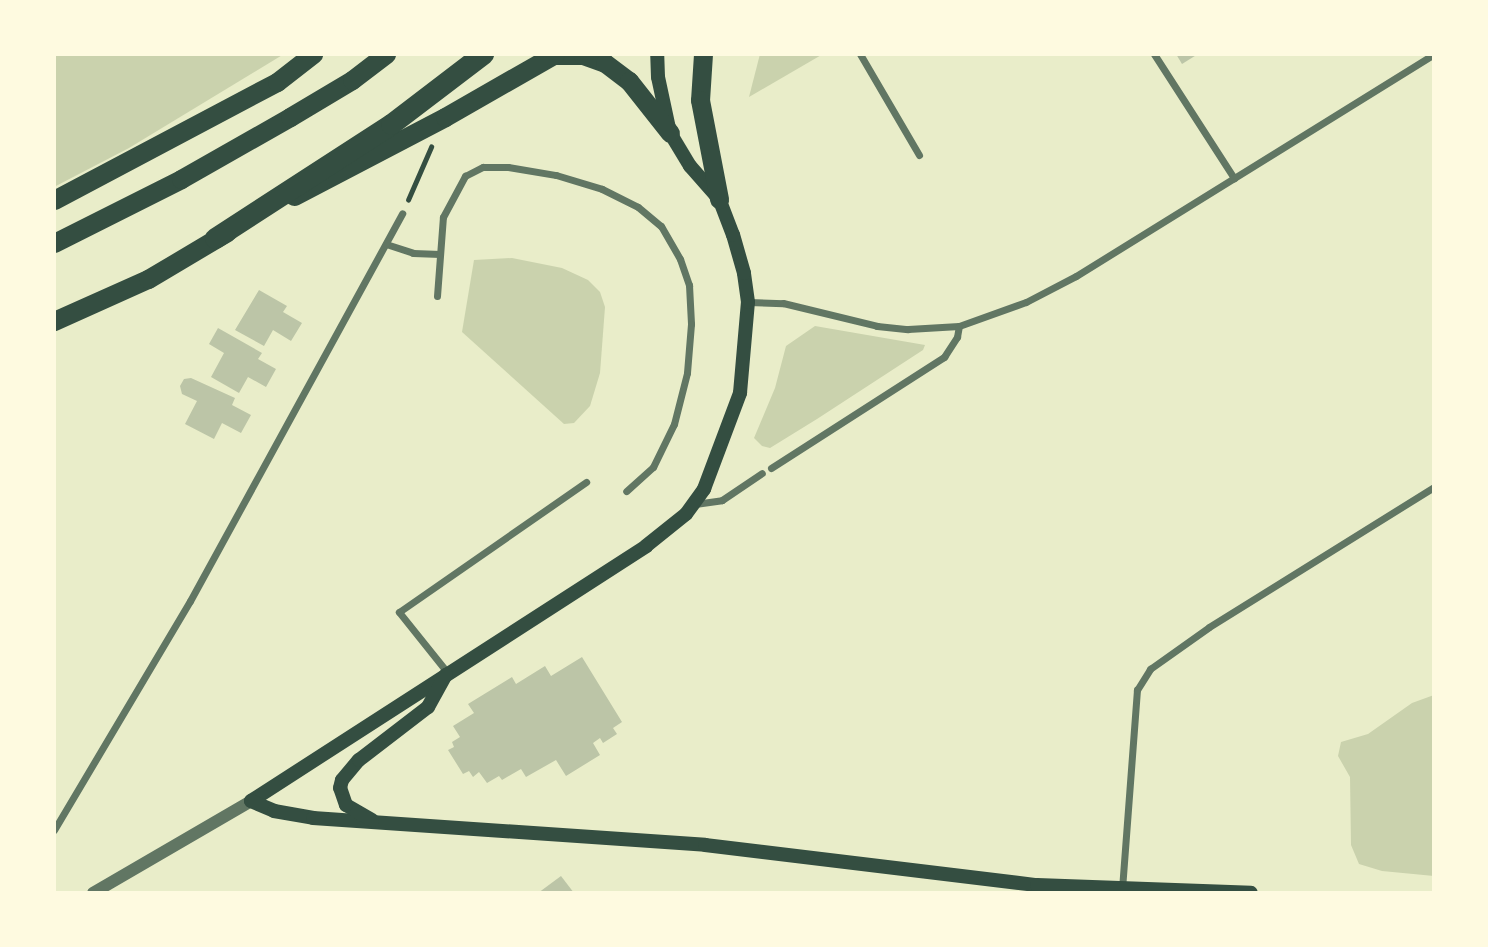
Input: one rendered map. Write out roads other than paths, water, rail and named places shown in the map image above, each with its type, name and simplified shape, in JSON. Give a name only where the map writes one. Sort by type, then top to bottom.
[{"type":"highway","points":[[54,200],[277,82],[313,54]]},
{"type":"highway","points":[[54,243],[181,179],[290,117],[352,80],[386,54]]},
{"type":"highway","points":[[54,321],[148,279],[215,238],[391,124],[483,54]]},
{"type":"highway","points":[[703,54],[700,100],[719,199]]},
{"type":"highway","points":[[215,238],[555,55],[583,55],[605,63],[629,81],[670,133]]},
{"type":"main road","points":[[251,801],[301,771],[447,672],[656,540],[695,505],[715,467],[740,393],[748,302],[741,260],[719,199],[690,166],[670,133],[657,77],[657,54]]},
{"type":"main road","points":[[390,825],[368,818],[346,806],[340,788],[342,780],[359,761],[428,707],[447,672]]},
{"type":"main road","points":[[251,801],[274,811],[301,817],[705,845],[1037,885],[1251,893]]},
{"type":"street","points":[[860,54],[919,155]]},
{"type":"street","points":[[1154,54],[1234,178]]},
{"type":"street","points":[[748,302],[782,303],[877,326],[908,329],[959,326],[1026,302],[1076,276],[1434,54]]},
{"type":"street","points":[[437,296],[443,217],[455,190],[465,176],[483,167],[508,167],[556,175],[602,189],[638,207],[661,226],[680,259],[688,285],[691,324],[687,373],[674,424],[653,467],[626,491]]},
{"type":"street","points":[[54,830],[190,601],[402,214]]},
{"type":"street","points":[[386,244],[414,253],[440,254]]},
{"type":"street","points":[[771,468],[944,356],[957,337],[959,326]]},
{"type":"street","points":[[695,505],[722,500],[762,473]]},
{"type":"street","points":[[447,672],[399,612],[586,482]]},
{"type":"street","points":[[1122,890],[1138,690],[1150,669],[1218,621],[1434,487]]},
{"type":"street","points":[[93,893],[251,801]]}]
